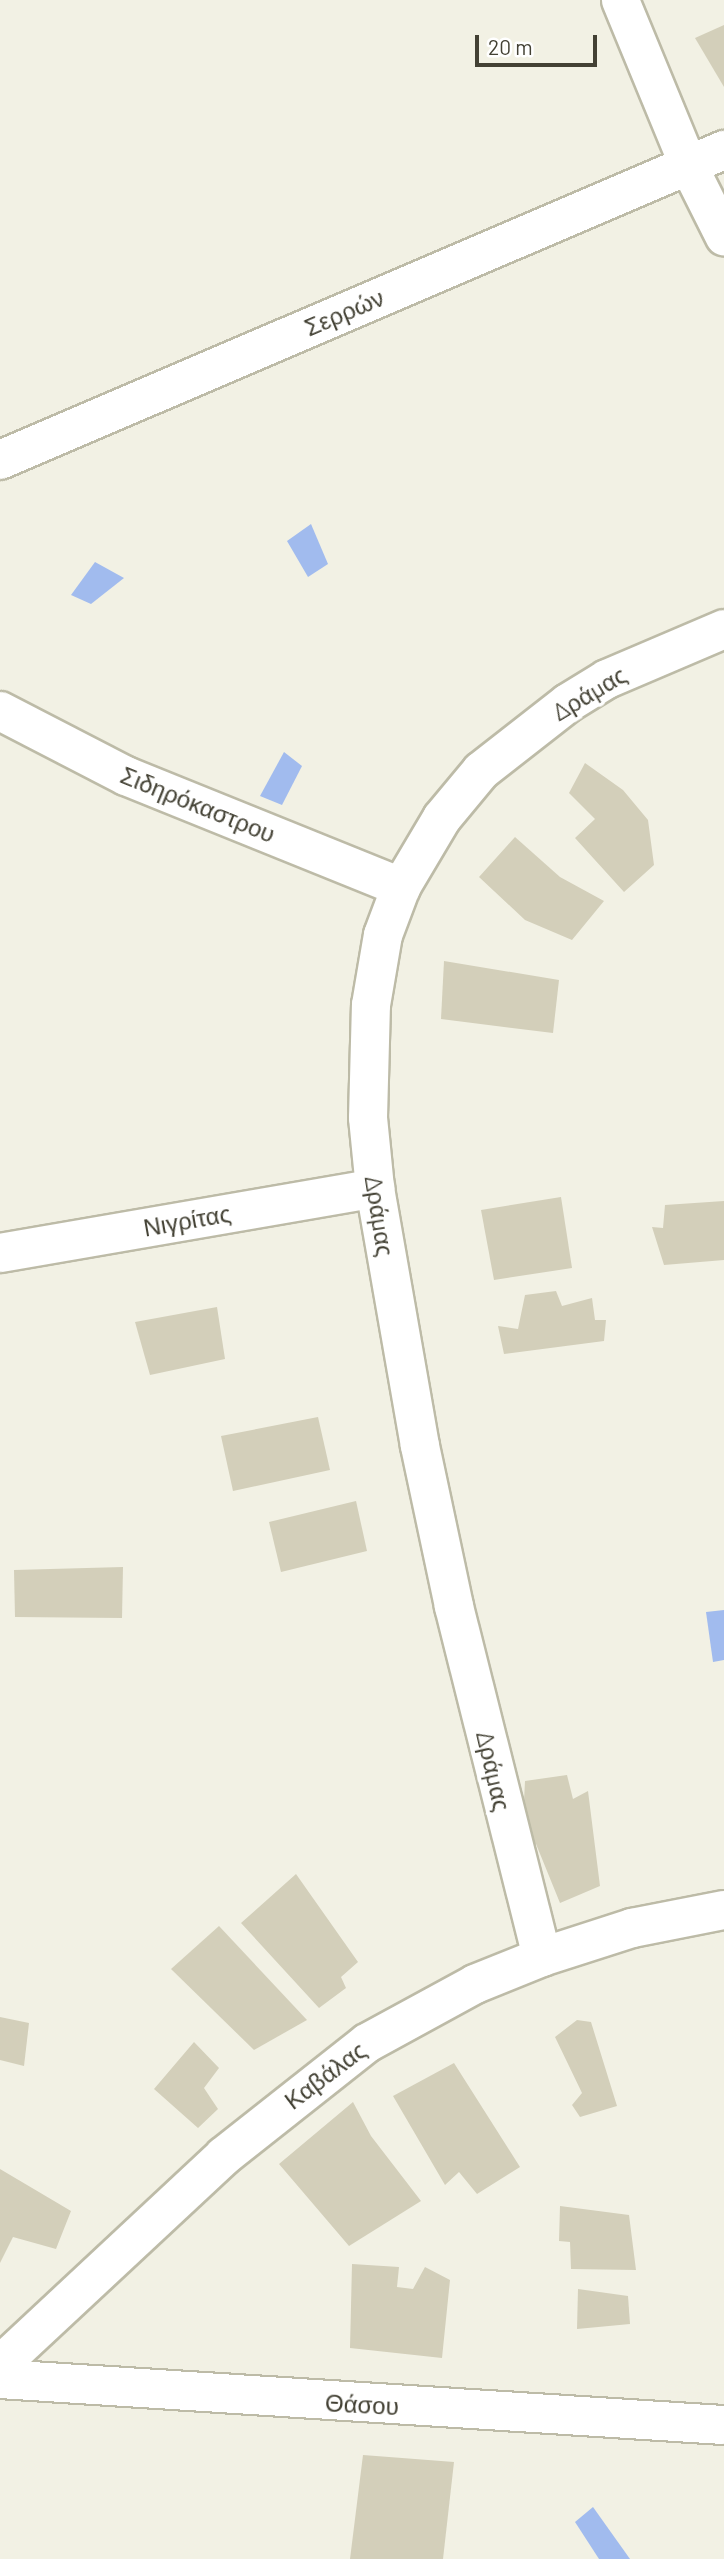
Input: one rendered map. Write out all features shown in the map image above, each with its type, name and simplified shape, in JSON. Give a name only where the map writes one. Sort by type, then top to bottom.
[{"type":"street","points":[[620,0],[688,165],[724,237]]},
{"type":"street","name":"Σερρών","points":[[0,460],[724,150]]},
{"type":"street","name":"Δράμας","points":[[542,1957],[454,1606],[375,1188],[368,1118],[371,1005],[383,935],[401,887],[442,818],[503,751],[607,679],[724,629]]},
{"type":"street","name":"Σιδηρόκαστρου","points":[[0,711],[126,776],[401,887]]},
{"type":"street","name":"Νιγρίτας","points":[[0,1252],[375,1188]]},
{"type":"street","name":"Καβάλας","points":[[5,2359],[224,2155],[331,2068],[431,2006],[542,1957],[632,1928],[724,1910]]},
{"type":"street","name":"Θάσου","points":[[5,2359],[724,2425]]},
{"type":"water","points":[[311,524],[328,564],[308,577],[287,541]]},
{"type":"water","points":[[95,562],[124,578],[91,604],[71,595]]},
{"type":"water","points":[[284,752],[302,766],[282,805],[260,796]]},
{"type":"water","points":[[724,1610],[724,1660],[713,1662],[706,1612]]},
{"type":"water","points":[[593,2507],[630,2559],[599,2559],[575,2522]]},
{"type":"building","points":[[724,25],[724,87],[695,38]]},
{"type":"building","points":[[585,763],[623,790],[648,820],[654,865],[624,892],[575,838],[595,819],[569,793]]},
{"type":"building","points":[[515,837],[560,877],[604,901],[572,940],[525,920],[479,877]]},
{"type":"building","points":[[444,961],[559,980],[553,1033],[441,1019]]},
{"type":"building","points":[[561,1197],[572,1268],[494,1280],[481,1210]]},
{"type":"building","points":[[724,1201],[724,1260],[664,1265],[652,1227],[663,1228],[665,1205]]},
{"type":"building","points":[[556,1291],[562,1306],[592,1298],[595,1320],[606,1320],[604,1341],[504,1354],[498,1326],[518,1329],[525,1295]]},
{"type":"building","points":[[217,1307],[225,1359],[150,1375],[135,1322]]},
{"type":"building","points":[[318,1417],[330,1470],[233,1491],[221,1436]]},
{"type":"building","points":[[356,1501],[367,1551],[281,1572],[269,1522]]},
{"type":"building","points":[[123,1567],[122,1618],[15,1617],[14,1570]]},
{"type":"building","points":[[567,1775],[573,1799],[588,1791],[600,1886],[560,1903],[536,1844],[522,1841],[525,1781]]},
{"type":"building","points":[[296,1874],[358,1962],[341,1977],[346,1988],[319,2008],[241,1923]]},
{"type":"building","points":[[219,1926],[307,2020],[254,2050],[171,1969]]},
{"type":"building","points":[[0,2017],[29,2023],[24,2066],[0,2060]]},
{"type":"building","points":[[577,2020],[591,2022],[617,2106],[580,2117],[572,2105],[582,2093],[555,2037]]},
{"type":"building","points":[[194,2042],[219,2068],[204,2088],[218,2109],[198,2128],[154,2089]]},
{"type":"building","points":[[454,2063],[520,2167],[477,2194],[459,2172],[445,2185],[393,2096]]},
{"type":"building","points":[[353,2102],[371,2136],[421,2201],[349,2246],[279,2164]]},
{"type":"building","points":[[0,2169],[71,2211],[56,2249],[13,2237],[0,2263]]},
{"type":"building","points":[[560,2206],[629,2215],[636,2270],[571,2269],[570,2242],[559,2241]]},
{"type":"building","points":[[352,2264],[399,2267],[397,2287],[413,2289],[425,2267],[450,2280],[442,2358],[350,2348]]},
{"type":"building","points":[[578,2289],[628,2296],[630,2324],[577,2329]]},
{"type":"building","points":[[363,2455],[454,2462],[443,2559],[350,2559]]}]
